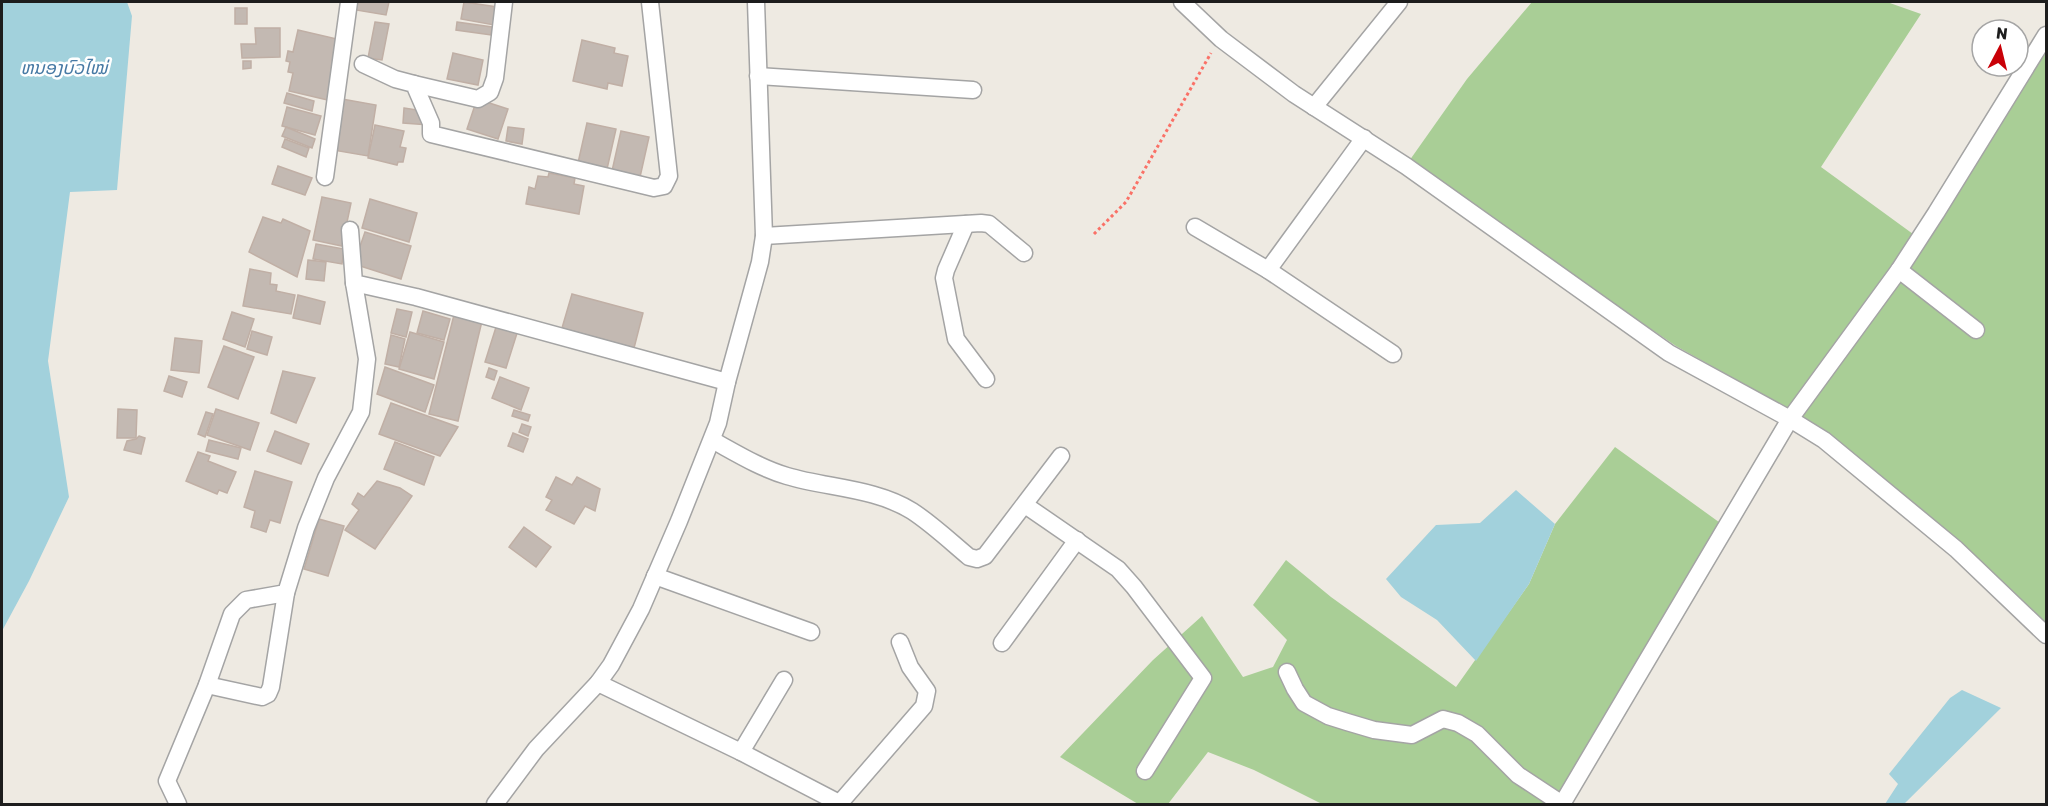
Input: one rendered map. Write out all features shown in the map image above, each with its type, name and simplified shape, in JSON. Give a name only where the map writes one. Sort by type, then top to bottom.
[{"type":"street","points":[[325,177],[349,2]]},
{"type":"street","points":[[363,64],[395,79],[478,99],[490,92],[495,78],[504,2]]},
{"type":"street","points":[[414,84],[431,123],[430,134],[654,188],[664,186],[669,176],[650,2]]},
{"type":"street","points":[[500,802],[536,749],[611,666],[655,576],[712,440],[760,262],[764,236],[756,2]]},
{"type":"street","points":[[1314,107],[1399,2]]},
{"type":"street","points":[[1191,5],[1221,39],[1314,107],[1364,138],[1669,353],[1824,440],[1956,549],[2046,635]]},
{"type":"street","points":[[1287,672],[1304,703],[1328,716],[1347,722],[1374,730],[1412,735],[1443,719],[1458,723],[1477,734],[1518,775],[1562,804],[1790,419],[1899,270],[2046,35]]},
{"type":"street","points":[[758,76],[973,90]]},
{"type":"street","points":[[1268,270],[1364,138]]},
{"type":"street","points":[[764,236],[981,223],[989,224],[1024,253]]},
{"type":"street","points":[[966,224],[945,270],[944,278],[956,339],[986,379]]},
{"type":"street","points":[[1195,227],[1268,270],[1393,354]]},
{"type":"street","points":[[207,685],[262,697],[268,694],[286,593],[306,528],[326,478],[361,412],[367,359],[354,283],[350,230]]},
{"type":"street","points":[[1899,270],[1976,330]]},
{"type":"street","points":[[354,283],[416,297],[727,382]]},
{"type":"street","points":[[712,440],[778,473],[872,495],[911,510],[969,557],[977,559],[986,556],[1061,456]]},
{"type":"street","points":[[1025,505],[1118,569],[1203,678],[1145,771]]},
{"type":"street","points":[[1002,643],[1077,540]]},
{"type":"street","points":[[655,576],[811,632]]},
{"type":"street","points":[[178,804],[167,781],[207,685],[232,614],[246,600],[286,593]]},
{"type":"street","points":[[598,683],[741,752],[840,804],[924,706],[927,699],[927,691],[910,667],[900,642]]},
{"type":"street","points":[[741,752],[784,680]]},
{"type":"path","points":[[1094,234],[1126,202],[1221,39]]},
{"type":"green space","points":[[1532,2],[1887,2],[1921,14],[1821,167],[1913,234],[2015,78],[2030,78],[2030,55],[2046,30],[2046,627],[1795,413],[1676,346],[1407,164],[1467,79]]},
{"type":"green space","points":[[1615,447],[1723,525],[1554,804],[1322,804],[1254,770],[1208,752],[1168,804],[1138,804],[1060,757],[1153,660],[1202,616],[1243,677],[1273,667],[1287,640],[1253,605],[1286,560],[1331,597],[1456,687],[1529,584],[1555,524]]},
{"type":"water","name":"ຫນອງບົວໄໝ່","points":[[2,2],[127,2],[132,16],[117,190],[70,192],[48,361],[69,497],[2,631]]},
{"type":"water","points":[[1516,490],[1555,524],[1529,584],[1476,661],[1437,620],[1401,597],[1386,579],[1436,525],[1480,523]]},
{"type":"water","points":[[1962,690],[2001,708],[1904,804],[1885,804],[1898,784],[1889,774],[1950,698]]},
{"type":"building","points":[[358,2],[389,2],[386,15],[356,10]]},
{"type":"building","points":[[464,2],[497,7],[494,25],[461,19]]},
{"type":"building","points":[[235,8],[247,8],[247,24],[235,24]]},
{"type":"building","points":[[375,22],[389,24],[382,60],[368,58]]},
{"type":"building","points":[[457,22],[492,27],[491,35],[456,30]]},
{"type":"building","points":[[255,28],[280,28],[280,57],[242,58],[241,44],[256,44]]},
{"type":"building","points":[[298,30],[337,39],[332,101],[289,91],[293,73],[288,72],[290,62],[286,61],[288,51],[293,52]]},
{"type":"building","points":[[582,40],[615,48],[614,53],[628,56],[622,86],[608,83],[607,89],[573,81]]},
{"type":"building","points":[[453,53],[483,60],[478,85],[447,79]]},
{"type":"building","points":[[243,61],[251,61],[251,68],[243,69]]},
{"type":"building","points":[[287,93],[314,101],[312,111],[284,103]]},
{"type":"building","points":[[342,99],[376,105],[368,156],[333,150]]},
{"type":"building","points":[[477,99],[508,109],[498,139],[467,129]]},
{"type":"building","points":[[287,107],[321,116],[315,135],[282,126]]},
{"type":"building","points":[[404,108],[423,111],[429,125],[403,123]]},
{"type":"building","points":[[587,123],[616,129],[607,169],[578,163]]},
{"type":"building","points":[[375,125],[404,131],[400,147],[406,148],[403,162],[398,162],[397,165],[368,158]]},
{"type":"building","points":[[286,127],[315,139],[312,148],[282,136]]},
{"type":"building","points":[[508,127],[524,129],[522,144],[506,141]]},
{"type":"building","points":[[621,131],[649,137],[640,177],[612,171]]},
{"type":"building","points":[[285,139],[309,148],[306,157],[282,147]]},
{"type":"building","points":[[278,166],[312,178],[305,195],[272,184]]},
{"type":"building","points":[[549,173],[575,178],[574,184],[584,186],[579,214],[526,204],[529,187],[535,189],[538,176],[548,177]]},
{"type":"building","points":[[322,197],[351,203],[342,246],[313,240]]},
{"type":"building","points":[[370,199],[417,213],[409,242],[362,228]]},
{"type":"building","points":[[263,217],[281,223],[283,219],[310,231],[297,277],[249,252]]},
{"type":"building","points":[[365,232],[411,246],[401,279],[354,264]]},
{"type":"building","points":[[316,244],[344,249],[342,264],[313,259]]},
{"type":"building","points":[[308,260],[326,262],[324,281],[306,279]]},
{"type":"building","points":[[250,269],[271,273],[270,284],[277,285],[276,291],[295,295],[291,314],[243,306]]},
{"type":"building","points":[[572,294],[643,313],[634,348],[562,328]]},
{"type":"building","points":[[298,295],[325,302],[320,324],[293,318]]},
{"type":"building","points":[[397,309],[412,312],[406,337],[391,333]]},
{"type":"building","points":[[423,311],[450,319],[444,340],[417,333]]},
{"type":"building","points":[[455,311],[483,317],[458,421],[429,414]]},
{"type":"building","points":[[232,312],[254,319],[245,347],[223,339]]},
{"type":"building","points":[[497,324],[518,330],[506,368],[485,362]]},
{"type":"building","points":[[252,331],[272,337],[267,355],[247,349]]},
{"type":"building","points":[[410,332],[444,342],[434,379],[399,369]]},
{"type":"building","points":[[391,335],[405,339],[399,367],[385,364]]},
{"type":"building","points":[[175,338],[202,341],[199,373],[171,370]]},
{"type":"building","points":[[224,346],[254,357],[238,399],[208,387]]},
{"type":"building","points":[[385,367],[434,385],[425,412],[377,394]]},
{"type":"building","points":[[489,368],[497,371],[494,380],[486,377]]},
{"type":"building","points":[[283,371],[315,378],[296,423],[271,413]]},
{"type":"building","points":[[169,376],[187,382],[182,397],[164,391]]},
{"type":"building","points":[[500,377],[529,388],[521,410],[492,398]]},
{"type":"building","points":[[391,403],[458,427],[440,456],[379,434]]},
{"type":"building","points":[[118,409],[137,410],[136,438],[117,438]]},
{"type":"building","points":[[216,409],[259,423],[250,450],[207,435]]},
{"type":"building","points":[[514,410],[530,415],[528,421],[512,416]]},
{"type":"building","points":[[206,412],[213,414],[205,437],[198,434]]},
{"type":"building","points":[[522,424],[531,427],[528,436],[519,432]]},
{"type":"building","points":[[275,431],[309,444],[301,464],[267,451]]},
{"type":"building","points":[[513,433],[528,439],[523,452],[508,446]]},
{"type":"building","points":[[139,436],[145,438],[141,454],[124,450],[127,441]]},
{"type":"building","points":[[209,440],[241,448],[238,459],[206,451]]},
{"type":"building","points":[[395,442],[434,457],[424,485],[384,469]]},
{"type":"building","points":[[198,452],[210,456],[208,461],[236,472],[227,493],[219,490],[217,494],[186,481]]},
{"type":"building","points":[[255,471],[292,482],[280,523],[270,520],[266,532],[251,527],[255,511],[244,507]]},
{"type":"building","points":[[556,477],[572,485],[577,477],[600,489],[595,511],[585,506],[574,524],[546,510],[552,500],[546,497]]},
{"type":"building","points":[[377,481],[400,488],[412,496],[375,549],[345,530],[359,510],[352,504],[358,493],[364,497]]},
{"type":"building","points":[[319,519],[344,526],[328,576],[304,569]]},
{"type":"building","points":[[524,527],[551,547],[536,567],[509,547]]}]
